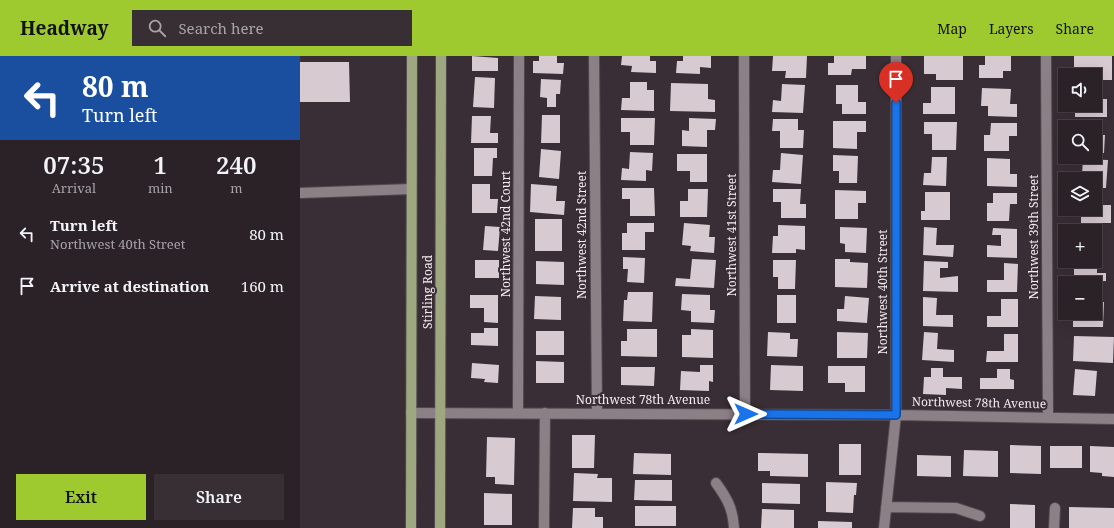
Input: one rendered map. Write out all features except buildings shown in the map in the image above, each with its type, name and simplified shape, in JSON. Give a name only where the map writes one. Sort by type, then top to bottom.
[{"type":"main road","name":"Stirling Road","points":[[411,528],[412,56]]},
{"type":"main road","name":"Stirling Road","points":[[440,528],[441,56]]},
{"type":"street","name":"Northwest 42nd Court","points":[[518,412],[519,56]]},
{"type":"street","name":"Northwest 42nd Street","points":[[594,56],[597,413]]},
{"type":"street","name":"Northwest 41st Street","points":[[744,56],[746,414]]},
{"type":"street","name":"Northwest 40th Street","points":[[884,528],[896,415],[896,56]]},
{"type":"street","name":"Northwest 39th Street","points":[[1046,56],[1048,418]]},
{"type":"street","points":[[300,193],[411,189]]},
{"type":"street","name":"Northwest 78th Avenue","points":[[411,413],[440,414],[518,412],[896,415],[1114,419]]},
{"type":"street","points":[[544,528],[545,413]]},
{"type":"street","points":[[716,483],[729,501],[733,513],[734,528]]},
{"type":"street","points":[[886,507],[956,508],[980,516]]},
{"type":"street","points":[[1054,528],[1055,508]]},
{"type":"route","points":[[746,414],[896,415],[896,103]]}]
